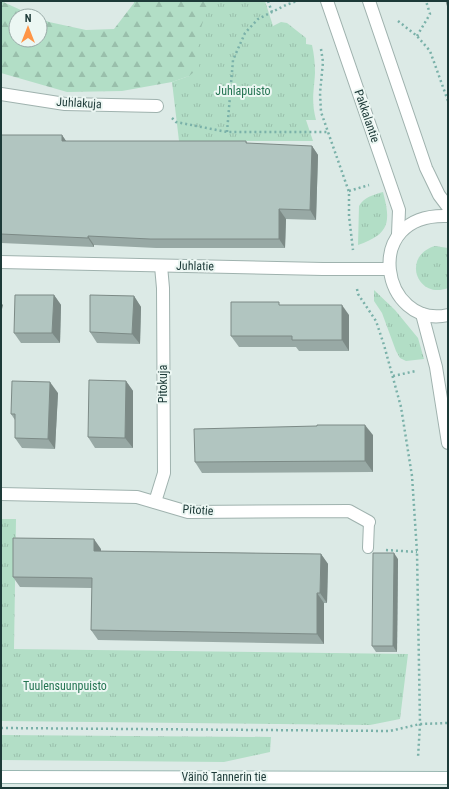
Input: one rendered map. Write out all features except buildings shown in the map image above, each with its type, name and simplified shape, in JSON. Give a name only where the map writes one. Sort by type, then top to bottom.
[{"type":"street","name":"Pakkalantie","points":[[327,1],[399,210],[398,234]]},
{"type":"street","points":[[369,1],[426,168],[439,195],[448,207]]},
{"type":"street","name":"Juhlakuja","points":[[1,94],[65,104],[157,106]]},
{"type":"street","points":[[448,216],[436,216],[415,222],[398,234],[390,254],[389,269],[397,293],[407,304],[422,314],[440,317],[448,315]]},
{"type":"street","name":"Juhlatie","points":[[1,262],[389,269]]},
{"type":"street","name":"Pitokuja","points":[[154,502],[164,473],[163,288],[161,266]]},
{"type":"street","points":[[422,314],[436,367],[448,443]]},
{"type":"street","name":"Pitotie","points":[[1,494],[137,497],[188,512],[349,511],[369,522]]},
{"type":"street","name":"Väinö Tannerin tie","points":[[1,777],[448,778]]},
{"type":"lane","points":[[368,548],[369,522]]},
{"type":"path","points":[[268,1],[272,12]]},
{"type":"path","points":[[228,132],[233,60],[245,33],[258,19],[297,1]]},
{"type":"path","points":[[417,36],[430,14],[426,1]]},
{"type":"path","points":[[398,22],[417,36],[430,51],[448,101]]},
{"type":"path","points":[[321,48],[323,62],[320,93],[321,112],[349,192],[349,216],[358,294],[376,321],[384,345],[401,407],[412,476],[417,552],[420,724]]},
{"type":"path","points":[[157,106],[176,122],[228,132],[327,132]]},
{"type":"path","points":[[368,548],[417,552]]},
{"type":"path","points":[[1,728],[390,731],[420,724],[448,723]]},
{"type":"green space","points":[[1,1],[16,8],[8,8],[8,48],[48,48],[48,22],[86,30],[114,29],[134,1],[210,1],[198,40],[199,68],[189,76],[172,82],[122,91],[67,92],[1,73]]},
{"type":"green space","name":"Juhlapuisto","points":[[189,1],[265,1],[273,26],[281,22],[287,23],[306,38],[306,44],[312,45],[315,62],[313,101],[316,120],[306,120],[313,141],[179,141],[172,82],[189,76]]},
{"type":"green space","points":[[383,192],[387,211],[386,226],[377,236],[358,245],[359,206],[366,198]]},
{"type":"green space","points":[[435,246],[448,248],[448,288],[437,290],[428,288],[421,283],[417,275],[416,267],[418,258],[425,251]]},
{"type":"green space","points":[[374,290],[395,310],[418,338],[424,359],[406,361],[400,358],[382,313],[374,301]]},
{"type":"green space","name":"Tuulensuunpuisto","points":[[1,519],[16,519],[14,649],[408,654],[400,719],[370,725],[1,721]]},
{"type":"green space","points":[[1,735],[271,737],[270,752],[224,762],[1,760]]}]
